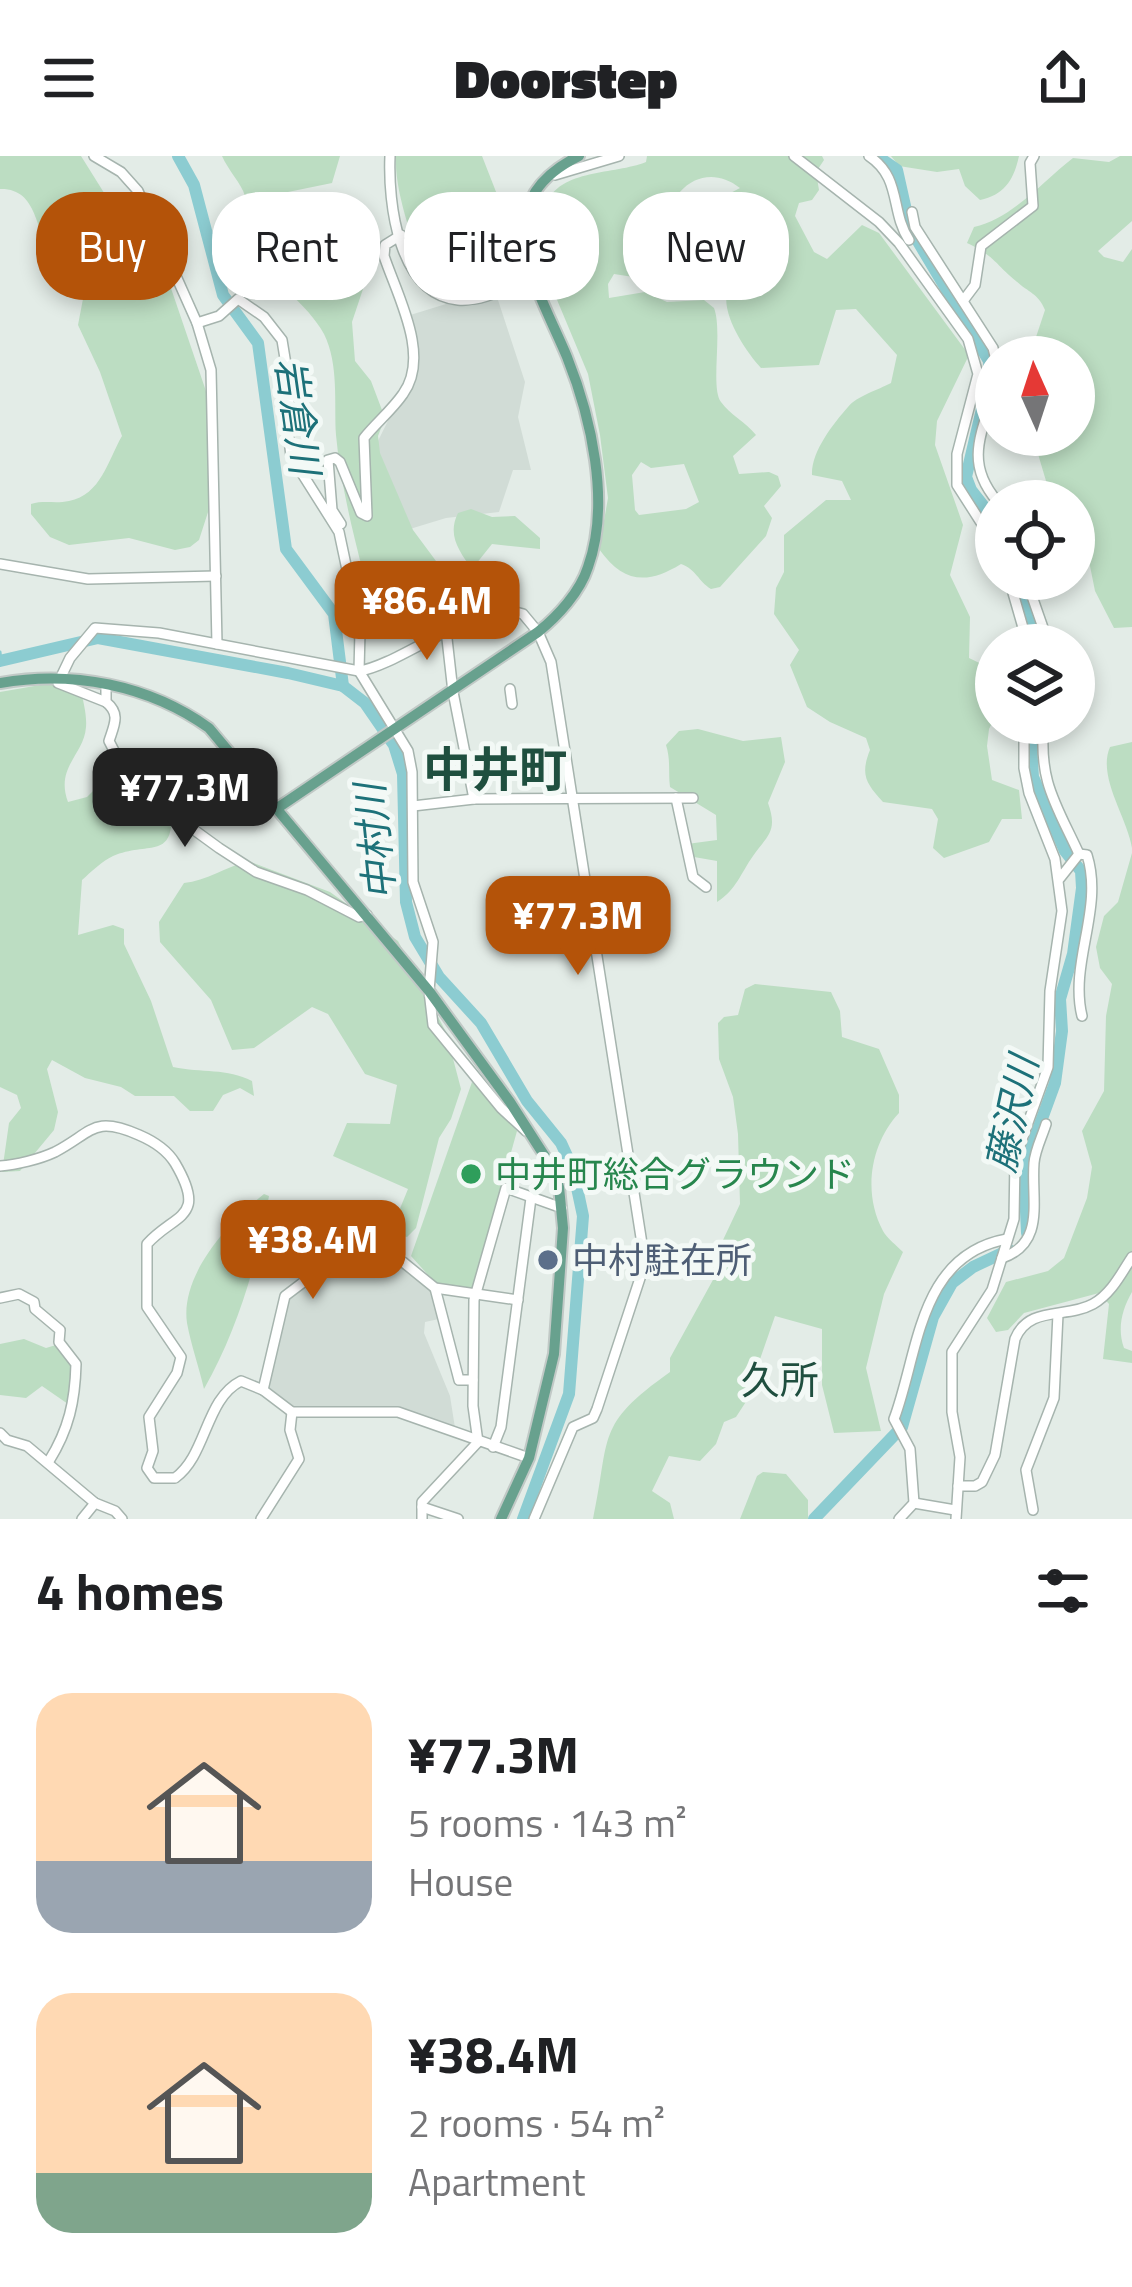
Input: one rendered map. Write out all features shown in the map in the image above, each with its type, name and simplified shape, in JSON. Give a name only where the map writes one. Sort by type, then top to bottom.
[{"type":"main road","points":[[538,192],[550,176],[578,156]]},
{"type":"main road","points":[[279,807],[538,632],[585,574],[597,510],[592,448],[577,384],[541,300]]},
{"type":"main road","points":[[0,683],[61,677],[106,685],[167,702],[209,728],[430,986],[534,1139],[550,1166],[562,1208],[556,1338],[530,1458],[501,1519]]},
{"type":"street","points":[[94,156],[121,172],[138,191],[207,350],[214,393],[217,644]]},
{"type":"street","points":[[390,156],[392,197],[404,245]]},
{"type":"street","points":[[550,176],[619,156]]},
{"type":"street","points":[[794,156],[904,241],[968,339],[975,356],[975,394],[957,454],[957,485],[975,513]]},
{"type":"street","points":[[869,156],[894,183],[904,241]]},
{"type":"street","points":[[963,301],[975,285],[980,246],[1033,206],[1030,163],[1034,156]]},
{"type":"street","points":[[912,212],[983,336]]},
{"type":"street","points":[[344,554],[349,550],[332,510],[327,463],[338,460],[361,513],[369,514],[364,438],[406,390],[414,364],[411,338],[384,256],[385,245],[401,236]]},
{"type":"street","points":[[904,241],[922,236]]},
{"type":"street","points":[[197,323],[219,316],[238,299],[264,317],[282,340],[290,389],[291,456],[339,532],[360,632],[353,670],[395,731],[412,768],[413,882],[434,942],[430,986],[436,1033],[534,1139]]},
{"type":"street","points":[[0,564],[88,579],[216,576]]},
{"type":"street","points":[[368,915],[359,917],[307,890],[256,872],[130,784],[109,741],[114,709],[58,683],[93,628],[217,644],[353,670],[379,666],[446,630],[517,610],[538,632],[551,662],[645,1263],[593,1418],[573,1427],[534,1519]]},
{"type":"street","points":[[446,630],[474,799]]},
{"type":"street","points":[[106,685],[106,702]]},
{"type":"street","points":[[511,688],[512,704]]},
{"type":"street","points":[[914,1503],[956,1515],[960,1457],[952,1412],[952,1352],[987,1299],[1002,1258],[1014,1219],[1017,1151],[1048,1066],[1050,991],[1062,911],[1060,878],[1028,793],[1022,744]]},
{"type":"street","points":[[1044,744],[1052,802],[1076,859]]},
{"type":"street","points":[[676,798],[693,878],[706,887]]},
{"type":"street","points":[[412,806],[474,799],[693,798]]},
{"type":"street","points":[[1060,878],[1076,859],[1087,855],[1094,879],[1077,991],[1082,1016]]},
{"type":"street","points":[[497,1086],[501,1108]]},
{"type":"street","points":[[0,1166],[54,1152],[99,1124],[150,1140],[170,1155],[180,1172],[189,1204],[184,1216],[147,1244],[147,1307],[181,1357],[177,1373],[149,1417],[150,1475],[175,1478],[194,1461],[214,1414],[233,1385],[241,1382],[263,1390],[292,1412],[398,1412],[530,1458]]},
{"type":"street","points":[[1002,1258],[1016,1252],[1031,1236],[1033,1169],[1046,1124]]},
{"type":"street","points":[[1017,1169],[1033,1169]]},
{"type":"street","points":[[458,1519],[422,1513],[422,1502],[478,1442],[473,1380],[475,1294],[506,1189],[562,1208]]},
{"type":"street","points":[[493,1447],[501,1426],[531,1198]]},
{"type":"street","points":[[899,1519],[914,1503],[912,1457],[894,1419],[923,1312],[955,1267],[984,1246],[1008,1237]]},
{"type":"street","points":[[263,1390],[282,1302],[326,1265],[334,1251],[369,1249],[403,1262],[435,1288],[518,1300]]},
{"type":"street","points":[[958,1486],[982,1482],[995,1455],[1018,1331],[1036,1316],[1094,1304],[1110,1290],[1132,1257]]},
{"type":"street","points":[[435,1288],[459,1380],[473,1380]]},
{"type":"street","points":[[0,1298],[20,1294],[34,1302],[35,1309],[60,1330],[59,1342],[76,1364],[73,1410],[49,1461]]},
{"type":"street","points":[[1033,1510],[1026,1470],[1054,1398],[1058,1314]]},
{"type":"street","points":[[261,1519],[299,1459],[290,1430],[292,1412]]},
{"type":"street","points":[[0,1433],[49,1461],[95,1503],[122,1519]]},
{"type":"street","points":[[82,1519],[95,1503]]},
{"type":"shaded area","points":[[498,300],[525,382],[518,417],[531,470],[513,470],[499,512],[446,518],[400,532],[376,445],[416,364],[407,316],[446,304],[472,306]]},
{"type":"shaded area","points":[[369,1251],[397,1262],[434,1295],[439,1319],[425,1322],[424,1333],[450,1396],[455,1428],[398,1411],[294,1408],[267,1390],[286,1298],[338,1252]]},
{"type":"green space","points":[[0,156],[81,156],[104,192],[36,192],[36,220],[22,196],[0,189]]},
{"type":"green space","points":[[222,156],[340,156],[332,183],[288,192],[243,192]]},
{"type":"green space","points":[[396,156],[482,156],[496,192],[404,192],[404,210]]},
{"type":"green space","points":[[647,156],[822,156],[816,172],[819,190],[812,200],[799,203],[795,216],[814,252],[827,259],[862,225],[879,233],[969,355],[937,421],[935,445],[963,525],[950,575],[970,617],[975,744],[987,744],[992,780],[1019,790],[1022,819],[1002,819],[989,842],[944,858],[933,848],[938,819],[932,809],[883,802],[866,778],[870,750],[866,738],[807,707],[790,665],[799,650],[774,614],[776,588],[784,572],[784,535],[826,500],[851,500],[842,481],[812,475],[819,448],[852,403],[891,383],[897,355],[856,309],[836,310],[819,365],[761,368],[742,342],[726,300],[789,300],[789,192],[732,192],[740,188],[710,177],[681,192],[623,192],[623,275],[614,274],[608,284],[609,298],[704,300],[714,308],[718,395],[756,435],[733,456],[739,474],[769,472],[778,476],[781,486],[764,506],[772,518],[766,536],[720,587],[711,589],[681,564],[657,575],[636,577],[617,569],[599,549],[608,498],[600,435],[588,374],[557,300],[599,300],[599,192],[554,192],[589,174],[646,162]],"holes":[[[641,462],[651,468],[684,464],[699,502],[686,509],[639,515],[632,475]]]},
{"type":"green space","points":[[891,156],[1019,156],[1007,185],[980,200],[965,186],[959,169],[937,172],[899,166]]},
{"type":"green space","points":[[1132,156],[1132,221],[1098,251],[1123,262],[1132,249],[1132,627],[1114,628],[1095,591],[1095,480],[1046,480],[1039,456],[1095,456],[1095,336],[1036,336],[1045,310],[1042,304],[989,256],[967,243],[974,227],[1014,208],[1073,158],[1109,162]]},
{"type":"green space","points":[[83,300],[175,300],[208,397],[209,509],[199,540],[190,547],[175,550],[129,538],[69,545],[50,537],[31,514],[31,504],[69,501],[89,492],[122,436],[78,325]]},
{"type":"green space","points":[[296,300],[359,300],[352,322],[355,361],[371,381],[385,418],[378,436],[380,453],[413,530],[436,561],[433,594],[402,609],[373,587],[363,572],[340,469],[329,346]]},
{"type":"green space","points":[[471,509],[492,517],[515,516],[540,538],[540,549],[492,544],[472,569],[454,536],[458,513]]},
{"type":"green space","points":[[46,684],[80,687],[84,707],[84,737],[65,779],[68,802],[87,797],[109,775],[142,782],[171,802],[172,821],[165,842],[113,856],[82,880],[78,935],[113,925],[124,929],[124,944],[151,1001],[173,1067],[243,1077],[252,1081],[254,1096],[240,1088],[223,1095],[213,1111],[190,1111],[174,1096],[135,1096],[52,1060],[47,1069],[58,1112],[54,1130],[20,1171],[2,1172],[9,1123],[21,1108],[17,1095],[0,1087],[0,692]]},
{"type":"green space","points":[[698,729],[743,741],[781,737],[785,762],[768,803],[770,832],[734,887],[717,902],[717,861],[694,857],[687,844],[717,840],[716,815],[670,787],[666,745],[679,731]]},
{"type":"green space","points":[[1132,742],[1132,848],[1110,784],[1107,759],[1110,747]]},
{"type":"green space","points":[[1132,853],[1132,1292],[1121,1326],[1132,1363],[1103,1359],[1109,1304],[1099,1293],[1024,1313],[1008,1330],[996,1332],[987,1318],[1006,1282],[1048,1271],[1064,1258],[1087,1198],[1092,1167],[1082,1131],[1104,1091],[1112,984],[1100,968],[1096,947],[1104,916],[1118,902]]},
{"type":"green space","points":[[248,861],[330,892],[398,941],[446,1032],[461,1089],[439,1138],[416,1228],[407,1237],[390,1233],[408,1189],[333,1156],[347,1123],[390,1124],[397,1085],[365,1074],[328,1014],[312,1007],[254,1048],[232,1050],[211,1000],[160,942],[159,922],[184,883]]},
{"type":"green space","points":[[755,984],[831,992],[840,1011],[842,1037],[879,1049],[899,1095],[899,1113],[876,1153],[871,1184],[883,1231],[903,1252],[884,1294],[866,1368],[881,1431],[834,1433],[822,1385],[822,1329],[775,1316],[759,1362],[747,1369],[751,1394],[736,1417],[724,1422],[716,1444],[700,1461],[669,1456],[652,1491],[670,1503],[674,1519],[593,1519],[605,1450],[617,1420],[670,1372],[670,1358],[714,1278],[723,1240],[740,1204],[738,1134],[733,1097],[719,1059],[718,1023],[738,1015],[745,989]]},
{"type":"green space","name":"中井町総合グラウンド","points":[[472,1082],[517,1131],[473,1289],[438,1286],[411,1256]]},
{"type":"green space","points":[[264,1194],[269,1196],[245,1295],[204,1389],[187,1323],[191,1286],[222,1234]]},
{"type":"green space","points":[[24,1339],[46,1348],[56,1345],[73,1365],[68,1404],[42,1386],[26,1398],[0,1395],[0,1344]]},
{"type":"green space","points":[[786,1474],[808,1500],[808,1519],[740,1519],[757,1476]]},
{"type":"waterway","name":"岩倉川","points":[[178,156],[194,185],[223,295],[258,343],[286,549],[334,614],[343,686]]},
{"type":"waterway","name":"藤沢川","points":[[877,156],[897,170],[910,228],[989,361],[990,375],[966,477],[975,495]]},
{"type":"waterway","name":"藤沢川","points":[[1025,600],[1031,624]]},
{"type":"waterway","name":"中村川","points":[[0,661],[98,638],[288,673],[343,686],[365,703],[394,745],[403,774],[406,902],[415,937],[439,977],[481,1023],[527,1101],[561,1143],[573,1169],[583,1216],[569,1394],[523,1519]]},
{"type":"waterway","points":[[0,652],[1,660]]},
{"type":"waterway","name":"藤沢川","points":[[1027,1233],[1024,1168],[1055,1083],[1062,1031],[1060,999],[1073,954],[1082,888],[1081,871],[1065,851],[1033,777],[1031,744]]},
{"type":"waterway","name":"藤沢川","points":[[814,1519],[902,1427],[933,1317],[952,1283],[1009,1250]]},
{"type":"place","name":"中井町総合グラウンド","points":[[471,1174]]},
{"type":"place","name":"中村駐在所","points":[[548,1260]]},
{"type":"district","name":"中井町","points":[[495,770]]},
{"type":"district","name":"久所","points":[[780,1380]]}]
